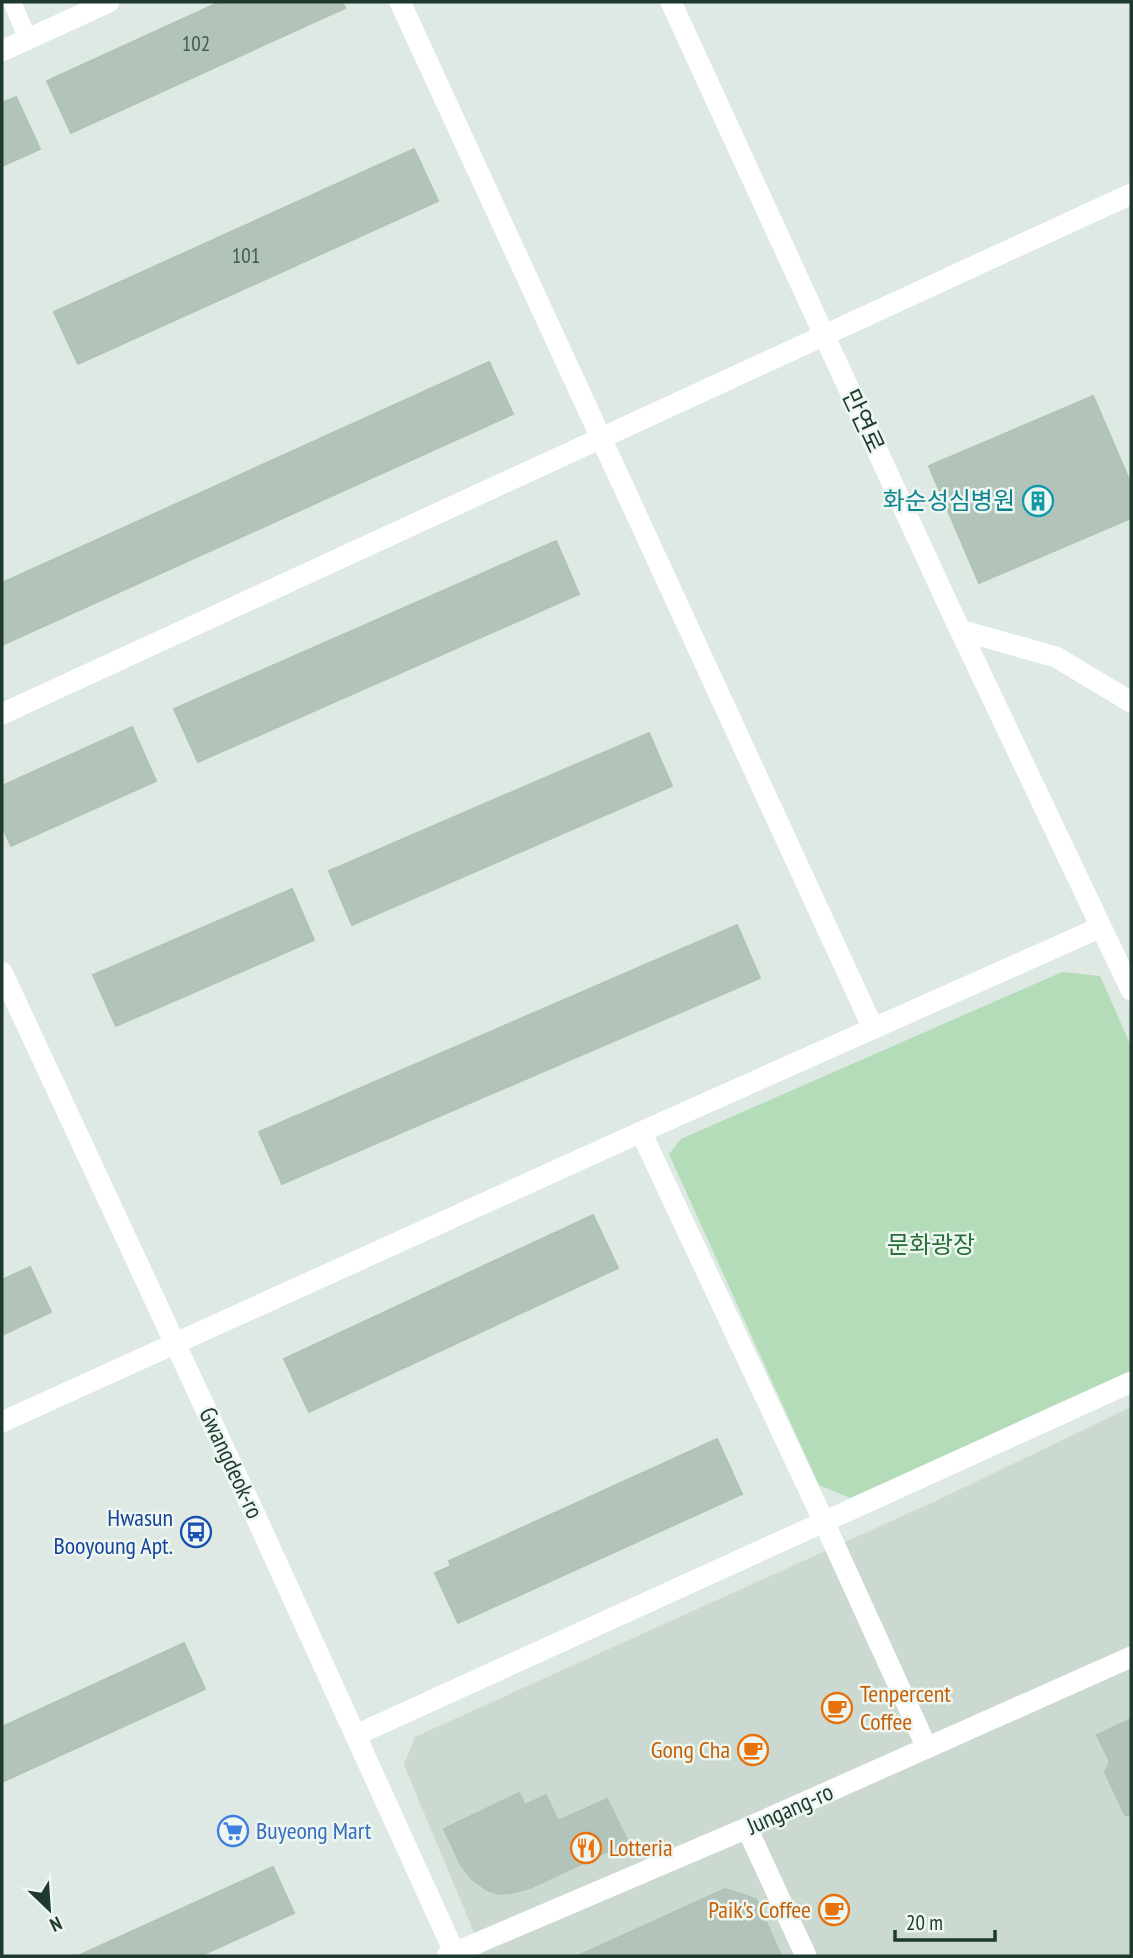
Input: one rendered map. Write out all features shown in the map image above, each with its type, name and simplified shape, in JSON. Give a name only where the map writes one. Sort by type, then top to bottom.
[{"type":"street","points":[[2,51],[109,2]]},
{"type":"street","points":[[400,2],[873,1028]]},
{"type":"street","name":"만연로","points":[[671,2],[960,630],[1101,927],[1125,963],[1131,990]]},
{"type":"street","points":[[2,714],[1131,194]]},
{"type":"street","points":[[960,630],[1056,657],[1131,702]]},
{"type":"street","points":[[2,1422],[1101,927]]},
{"type":"street","name":"Gwangdeok-ro","points":[[2,971],[356,1735],[453,1955]]},
{"type":"street","points":[[642,1132],[927,1748]]},
{"type":"street","points":[[356,1735],[1131,1381]]},
{"type":"street","name":"Jungang-ro","points":[[453,1955],[1131,1657]]},
{"type":"street","points":[[747,1828],[806,1956]]},
{"type":"lane","points":[[12,2],[29,39]]},
{"type":"shaded area","points":[[1131,1407],[1131,1956],[484,1956],[404,1765],[415,1737],[940,1499]]},
{"type":"green space","name":"문화광장","points":[[1062,972],[1100,976],[1131,1046],[1131,1373],[850,1498],[819,1485],[669,1154],[681,1139]]},
{"type":"building","points":[[220,2],[342,2],[345,8],[71,133],[47,81]]},
{"type":"building","points":[[16,97],[40,149],[2,166],[2,103]]},
{"type":"building","points":[[414,149],[438,201],[78,364],[54,312]]},
{"type":"building","points":[[489,362],[513,414],[2,645],[2,583]]},
{"type":"building","name":"화순성심병원","points":[[1093,396],[1131,484],[1131,518],[979,583],[929,466]]},
{"type":"building","points":[[556,541],[579,594],[198,762],[174,709]]},
{"type":"building","points":[[132,727],[156,781],[11,846],[2,825],[2,786]]},
{"type":"building","points":[[649,733],[672,786],[352,925],[329,871]]},
{"type":"building","points":[[292,889],[314,940],[116,1026],[93,975]]},
{"type":"building","points":[[737,925],[760,978],[282,1184],[259,1132]]},
{"type":"building","points":[[593,1215],[618,1268],[309,1412],[284,1359]]},
{"type":"building","points":[[30,1267],[51,1312],[2,1335],[2,1280]]},
{"type":"building","points":[[717,1439],[742,1494],[458,1623],[435,1573],[451,1566],[449,1561]]},
{"type":"building","points":[[184,1643],[205,1689],[2,1782],[2,1727]]},
{"type":"building","points":[[1131,1719],[1131,1815],[1125,1815],[1105,1772],[1110,1762],[1097,1735]]},
{"type":"building","points":[[519,1793],[525,1805],[546,1795],[558,1821],[607,1799],[628,1842],[530,1888],[499,1894],[487,1890],[472,1879],[461,1865],[444,1829]]},
{"type":"building","points":[[273,1867],[294,1913],[200,1956],[78,1956]]},
{"type":"building","points":[[725,1889],[756,1899],[781,1956],[578,1956]]},
{"type":"place","name":"화순성심병원","points":[[1038,501]]},
{"type":"place","name":"Hwasun Booyoung Apt.","points":[[196,1532]]},
{"type":"place","name":"Tenpercent Coffee","points":[[837,1708]]},
{"type":"place","name":"Gong Cha","points":[[753,1750]]},
{"type":"place","name":"Buyeong Mart","points":[[233,1831]]},
{"type":"place","name":"Lotteria","points":[[586,1848]]},
{"type":"place","name":"Paik's Coffee","points":[[834,1910]]}]
